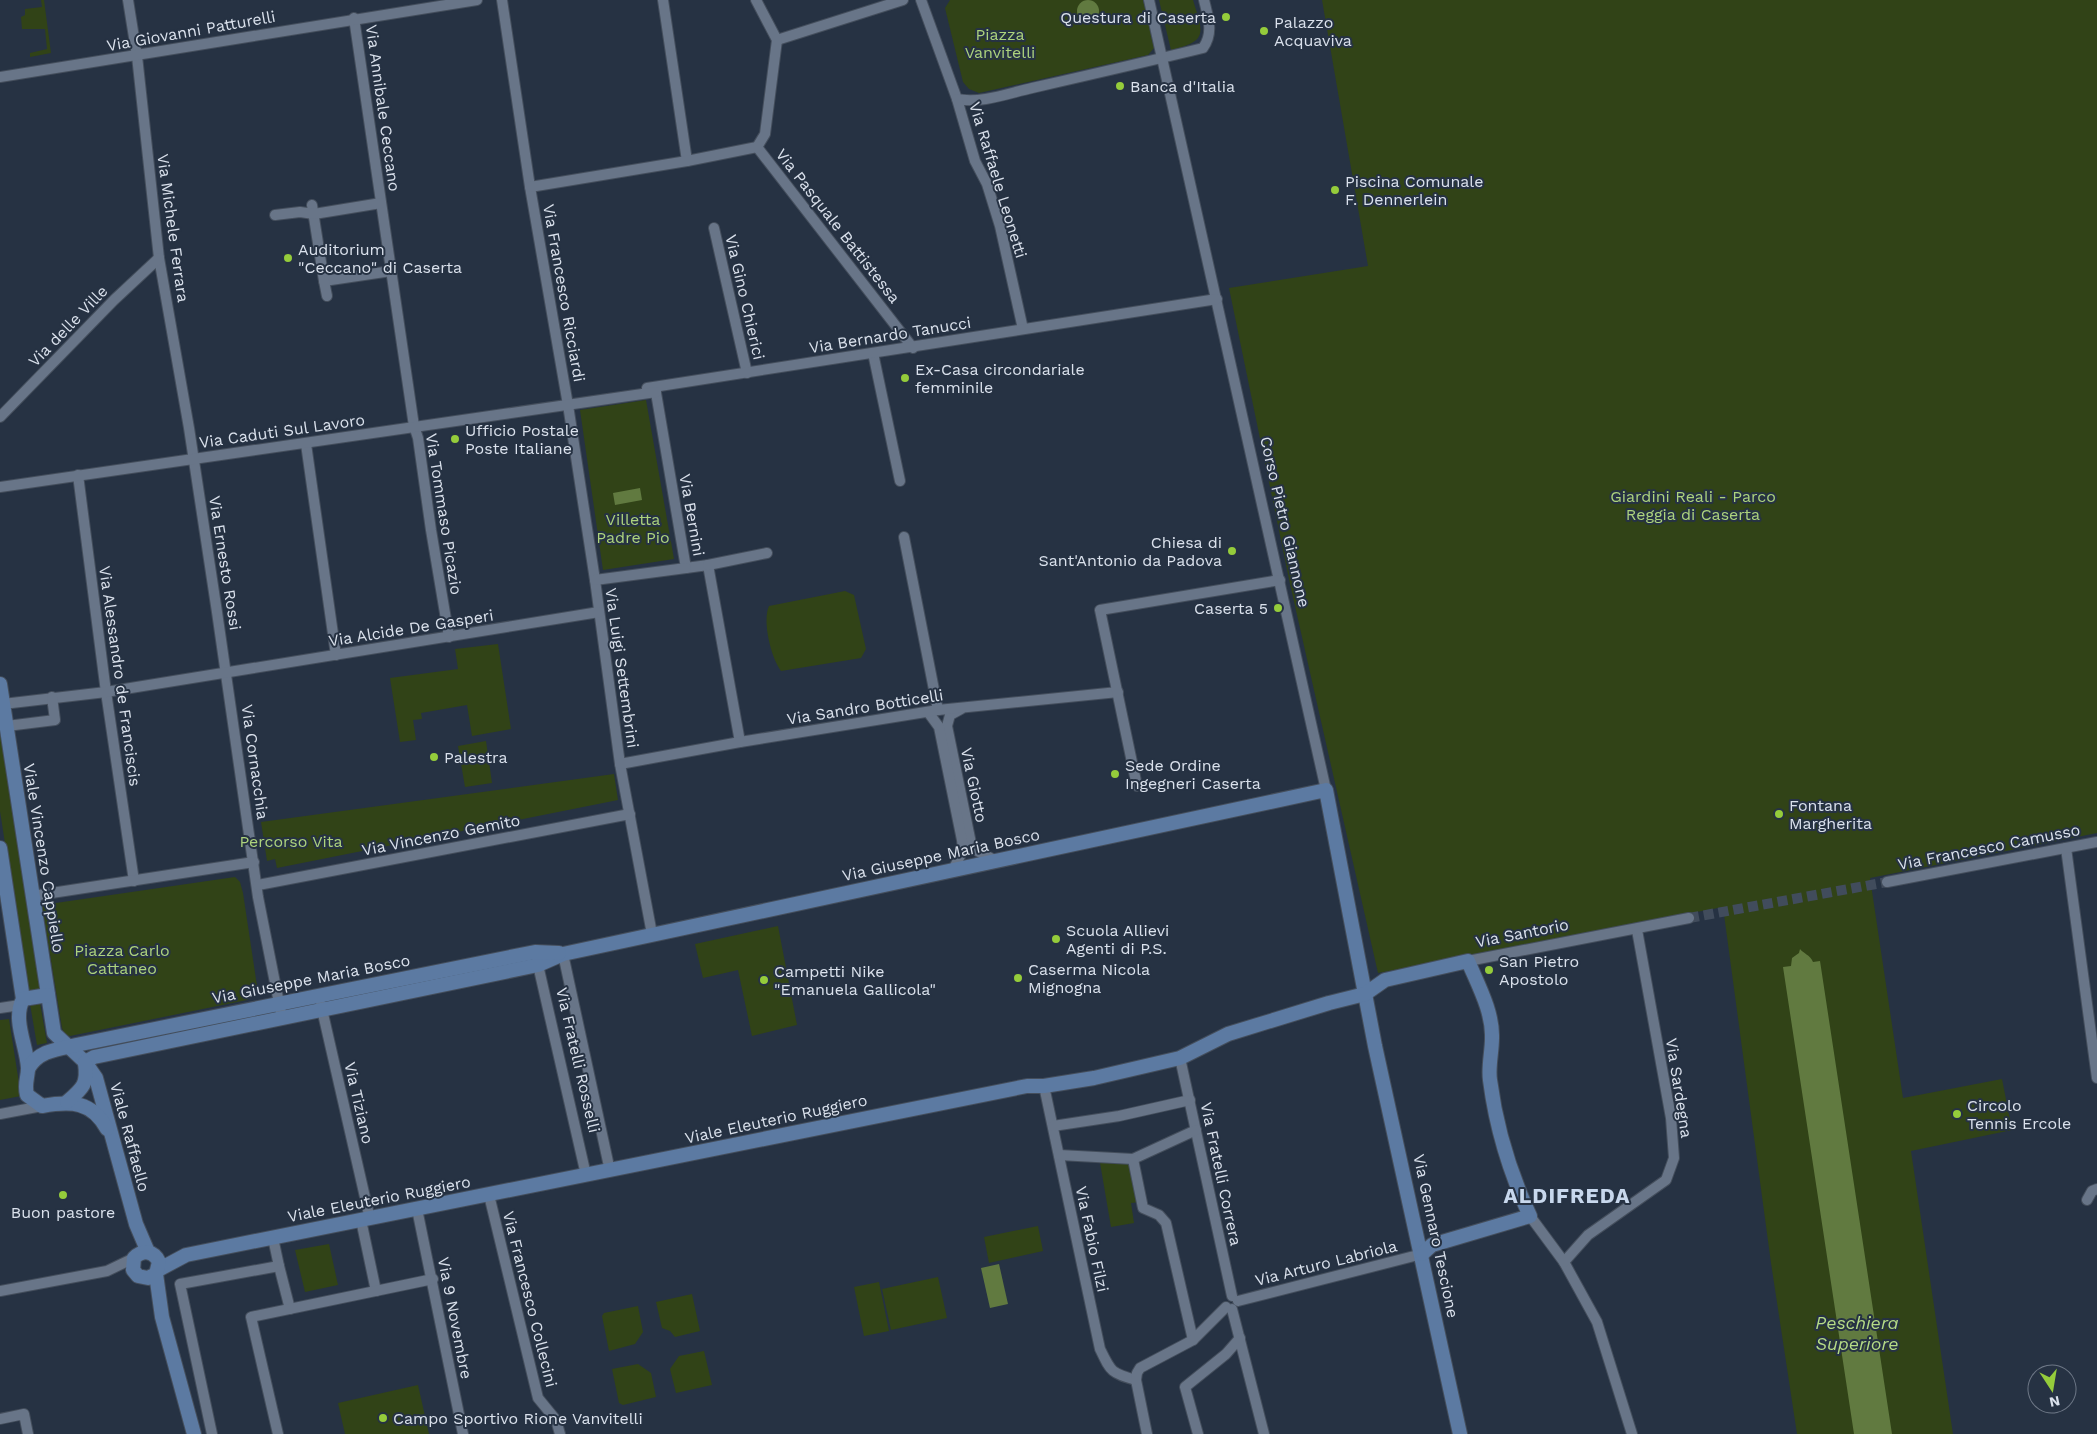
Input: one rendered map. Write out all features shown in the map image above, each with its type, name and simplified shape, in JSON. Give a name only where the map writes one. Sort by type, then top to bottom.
[{"type":"street","name":"Via Michele Ferrara","points":[[128,0],[137,56],[159,258],[193,459]]},
{"type":"street","name":"Via Giovanni Patturelli","points":[[0,77],[137,56],[354,18],[477,0]]},
{"type":"street","name":"Via Francesco Ricciardi","points":[[502,0],[530,187],[568,402]]},
{"type":"street","points":[[664,0],[687,161]]},
{"type":"street","points":[[530,187],[687,161],[757,146],[765,134],[777,40],[756,0]]},
{"type":"street","points":[[777,40],[903,0]]},
{"type":"street","name":"Via Raffaele Leonetti","points":[[921,0],[957,99],[975,161],[987,184],[1000,226],[1024,329]]},
{"type":"street","name":"Corso Pietro Giannone","points":[[1149,0],[1326,790],[1365,994]]},
{"type":"street","points":[[957,99],[965,101],[984,99],[1203,48],[1209,41],[1210,31],[1204,0]]},
{"type":"street","name":"Via Annibale Ceccano","points":[[354,18],[414,426]]},
{"type":"street","name":"Via Pasquale Battistessa","points":[[757,146],[913,348]]},
{"type":"street","name":"Via Annibale Ceccano","points":[[275,215],[381,203]]},
{"type":"street","points":[[313,210],[327,296]]},
{"type":"street","name":"Via Gino Chierici","points":[[714,228],[747,373]]},
{"type":"street","name":"Via delle Ville","points":[[0,417],[114,300],[159,258]]},
{"type":"street","points":[[324,281],[391,271]]},
{"type":"street","name":"Via Bernardo Tanucci","points":[[568,402],[1217,299]]},
{"type":"street","points":[[873,353],[900,481]]},
{"type":"street","name":"Via Bernini","points":[[655,389],[686,568],[708,565],[740,739]]},
{"type":"street","name":"Via Caduti Sul Lavoro","points":[[0,486],[306,444],[568,402]]},
{"type":"street","name":"Via Luigi Settembrini","points":[[568,402],[595,580],[619,761],[652,934]]},
{"type":"street","name":"Via Tommaso Picazio","points":[[414,426],[418,438],[449,637]]},
{"type":"street","points":[[306,444],[336,655]]},
{"type":"street","name":"Via Ernesto Rossi","points":[[193,459],[227,672]]},
{"type":"street","name":"Via Alessandro de Franciscis","points":[[78,475],[106,692],[134,881]]},
{"type":"street","name":"Via Giotto","points":[[904,537],[933,711],[939,727],[962,840],[963,850],[952,872]]},
{"type":"street","points":[[708,565],[768,552]]},
{"type":"street","points":[[595,580],[686,568]]},
{"type":"street","points":[[1137,786],[1100,610],[1280,580]]},
{"type":"street","name":"Via Alcide De Gasperi","points":[[2,704],[106,692],[599,612]]},
{"type":"street","name":"Via Cornacchia","points":[[227,672],[258,885]]},
{"type":"street","name":"Viale Vincenzo Cappiello","points":[[0,684],[3,727],[48,995]]},
{"type":"street","name":"Via Sandro Botticelli","points":[[619,761],[740,739],[933,711],[1118,692]]},
{"type":"street","points":[[3,727],[55,720],[52,697]]},
{"type":"street","name":"Via Giotto","points":[[964,707],[950,715],[947,726],[972,848],[997,862]]},
{"type":"street","name":"Via Giuseppe Maria Bosco","points":[[67,1047],[319,995],[563,954],[952,872],[1326,790]]},
{"type":"street","name":"Via Vincenzo Gemito","points":[[258,885],[630,814]]},
{"type":"street","name":"Via Francesco Camusso","points":[[1887,882],[2097,842]]},
{"type":"street","points":[[0,848],[22,1002],[19,1016],[28,1069]]},
{"type":"street","points":[[2066,848],[2097,1078]]},
{"type":"street","points":[[32,896],[254,862]]},
{"type":"street","points":[[258,885],[258,897],[282,1018]]},
{"type":"street","name":"Via Santorio","points":[[1365,994],[1385,980],[1468,961],[1638,930],[1690,918]]},
{"type":"street","name":"Via Sardegna","points":[[1564,1262],[1588,1235],[1666,1180],[1674,1158],[1672,1124],[1638,930]]},
{"type":"street","name":"Via Fratelli Rosselli","points":[[563,954],[610,1171]]},
{"type":"street","name":"Via Giuseppe Maria Bosco","points":[[85,1062],[94,1057],[322,1010],[537,959]]},
{"type":"street","name":"Via Fratelli Rosselli","points":[[537,959],[586,1176]]},
{"type":"street","points":[[1468,961],[1486,1004],[1492,1036],[1489,1078],[1499,1130],[1516,1186],[1530,1216],[1564,1262],[1597,1322],[1632,1434]]},
{"type":"street","name":"Via Gennaro Tescione","points":[[1365,994],[1460,1434]]},
{"type":"street","name":"Viale Eleuterio Ruggiero","points":[[0,1291],[107,1271],[143,1255],[186,1255],[1027,1086],[1044,1086],[1110,1074],[1180,1058],[1228,1034],[1365,994]]},
{"type":"street","points":[[0,1008],[48,995],[54,1033],[85,1062],[87,1077],[84,1084],[67,1102]]},
{"type":"street","name":"Via Tiziano","points":[[319,995],[366,1219],[376,1291]]},
{"type":"street","points":[[42,1106],[27,1094],[24,1083],[28,1069],[32,1061],[41,1054],[67,1047]]},
{"type":"street","name":"Via Fratelli Correra","points":[[1180,1058],[1232,1303],[1264,1434]]},
{"type":"street","name":"Viale Raffaello","points":[[85,1062],[96,1078],[143,1255]]},
{"type":"street","name":"Via Fabio Filzi","points":[[1044,1086],[1100,1349],[1110,1369],[1119,1375],[1136,1380]]},
{"type":"street","points":[[1053,1126],[1119,1116],[1190,1100]]},
{"type":"street","points":[[0,1114],[67,1102],[92,1110],[102,1120],[114,1143]]},
{"type":"street","points":[[1059,1155],[1132,1159],[1196,1130]]},
{"type":"street","points":[[1132,1159],[1143,1208],[1158,1215],[1166,1223],[1193,1340]]},
{"type":"street","points":[[2087,1200],[2092,1191],[2097,1189]]},
{"type":"street","name":"Via Francesco Collecini","points":[[489,1195],[538,1398],[556,1420],[560,1434]]},
{"type":"street","name":"Via 9 Novembre","points":[[417,1209],[433,1279],[463,1434]]},
{"type":"street","points":[[1422,1254],[1432,1245],[1530,1216]]},
{"type":"street","points":[[273,1238],[290,1309]]},
{"type":"street","name":"Via Arturo Labriola","points":[[1232,1303],[1422,1254]]},
{"type":"street","points":[[143,1255],[159,1262],[149,1274],[133,1270],[143,1255]]},
{"type":"street","name":"Viale Eleuterio Ruggiero","points":[[107,1271],[149,1274],[186,1255]]},
{"type":"street","points":[[212,1434],[180,1284],[280,1266]]},
{"type":"street","points":[[149,1274],[194,1434]]},
{"type":"street","points":[[278,1434],[251,1317],[433,1279]]},
{"type":"street","points":[[1147,1434],[1136,1373],[1140,1368],[1193,1340],[1232,1303]]},
{"type":"street","points":[[1198,1434],[1185,1387],[1226,1354],[1240,1338]]},
{"type":"street","points":[[0,1419],[24,1414],[28,1434]]},
{"type":"green space","points":[[41,0],[44,0],[51,53],[30,57],[30,53],[47,49],[45,29],[22,29],[21,17],[25,15],[25,9],[42,7]]},
{"type":"green space","name":"Piazza Vanvitelli","points":[[950,0],[1143,0],[1154,48],[1148,55],[979,93],[969,89],[963,82],[945,8]]},
{"type":"green space","points":[[1159,0],[1193,0],[1200,28],[1200,34],[1197,39],[1183,47],[1171,50]]},
{"type":"green space","name":"Giardini Reali - Parco Reggia di Caserta","points":[[1322,0],[2097,0],[2097,833],[1870,878],[1903,1098],[2002,1079],[2012,1130],[1911,1151],[1953,1434],[1797,1434],[1771,1263],[1723,907],[1378,973],[1290,584],[1229,288],[1368,266]]},
{"type":"green space","name":"Villetta Padre Pio","points":[[646,400],[674,559],[603,570],[580,410]]},
{"type":"green space","points":[[845,591],[854,595],[866,649],[861,658],[781,671],[771,649],[767,630],[769,606]]},
{"type":"green space","points":[[498,644],[511,729],[472,736],[467,705],[421,713],[422,719],[413,720],[416,740],[400,742],[390,678],[458,669],[455,649]]},
{"type":"green space","points":[[0,733],[2,733],[41,991],[28,993],[0,811]]},
{"type":"green space","points":[[486,741],[492,783],[465,787],[458,746]]},
{"type":"green space","name":"Percorso Vita","points":[[614,774],[618,800],[277,868],[275,859],[267,861],[261,822]]},
{"type":"green space","name":"Piazza Carlo Cattaneo","points":[[235,877],[240,882],[243,893],[257,986],[256,992],[247,1000],[70,1036],[65,1035],[62,1028],[42,905]]},
{"type":"green space","name":"Campetti Nike \"Emanuela Gallicola\"","points":[[778,926],[797,1025],[752,1036],[738,970],[703,978],[695,944]]},
{"type":"green space","points":[[40,1003],[47,1043],[37,1045],[30,1004]]},
{"type":"green space","points":[[9,1019],[21,1096],[0,1100],[0,1020]]},
{"type":"green space","points":[[1099,1157],[1133,1159],[1141,1202],[1131,1203],[1134,1223],[1111,1227]]},
{"type":"green space","points":[[1038,1226],[1043,1251],[989,1263],[984,1237]]},
{"type":"green space","points":[[329,1244],[338,1285],[305,1292],[295,1250]]},
{"type":"green space","points":[[938,1277],[947,1318],[891,1330],[882,1289]]},
{"type":"green space","points":[[879,1282],[889,1331],[864,1336],[854,1287]]},
{"type":"green space","points":[[692,1294],[700,1331],[675,1337],[670,1331],[662,1328],[656,1302]]},
{"type":"green space","points":[[638,1306],[643,1332],[635,1344],[609,1351],[602,1316],[604,1313]]},
{"type":"green space","points":[[704,1351],[712,1385],[676,1393],[670,1369],[679,1356]]},
{"type":"green space","points":[[638,1364],[651,1373],[656,1397],[623,1405],[619,1403],[612,1369]]},
{"type":"green space","name":"Campo Sportivo Rione Vanvitelli","points":[[418,1385],[429,1434],[345,1434],[338,1403]]},
{"type":"water","points":[[1088,0],[1098,7],[1099,11],[1092,21],[1088,22],[1078,15],[1077,11],[1084,1]]},
{"type":"water","points":[[640,488],[642,500],[615,505],[613,493]]},
{"type":"water","name":"Peschiera Superiore","points":[[1800,949],[1813,962],[1820,961],[1892,1434],[1854,1434],[1783,967],[1791,966],[1792,958],[1799,953]]},
{"type":"water","points":[[999,1264],[1008,1304],[990,1308],[981,1268]]},
{"type":"tunnel","points":[[1689,918],[1887,882]]},
{"type":"place","name":"Questura di Caserta","points":[[1226,17]]},
{"type":"place","name":"Palazzo Acquaviva","points":[[1264,31]]},
{"type":"place","name":"Banca d'Italia","points":[[1120,86]]},
{"type":"place","name":"Piscina Comunale F. Dennerlein","points":[[1335,190]]},
{"type":"place","name":"Auditorium \"Ceccano\" di Caserta","points":[[288,258]]},
{"type":"place","name":"Ex-Casa circondariale femminile","points":[[905,378]]},
{"type":"place","name":"Ufficio Postale Poste Italiane","points":[[455,439]]},
{"type":"place","name":"Chiesa di Sant'Antonio da Padova","points":[[1232,551]]},
{"type":"place","name":"Caserta 5","points":[[1278,608]]},
{"type":"place","name":"Palestra","points":[[434,757]]},
{"type":"place","name":"Sede Ordine Ingegneri Caserta","points":[[1115,774]]},
{"type":"place","name":"Fontana Margherita","points":[[1779,814]]},
{"type":"place","name":"Scuola Allievi Agenti di P.S.","points":[[1056,939]]},
{"type":"place","name":"San Pietro Apostolo","points":[[1489,970]]},
{"type":"place","name":"Caserma Nicola Mignogna","points":[[1018,978]]},
{"type":"place","name":"Campetti Nike \"Emanuela Gallicola\"","points":[[764,980]]},
{"type":"place","name":"Circolo Tennis Ercole","points":[[1957,1114]]},
{"type":"place","name":"Buon pastore","points":[[63,1195]]},
{"type":"place","name":"Campo Sportivo Rione Vanvitelli","points":[[383,1418]]},
{"type":"district","name":"ALDIFREDA","points":[[1567,1195]]}]
